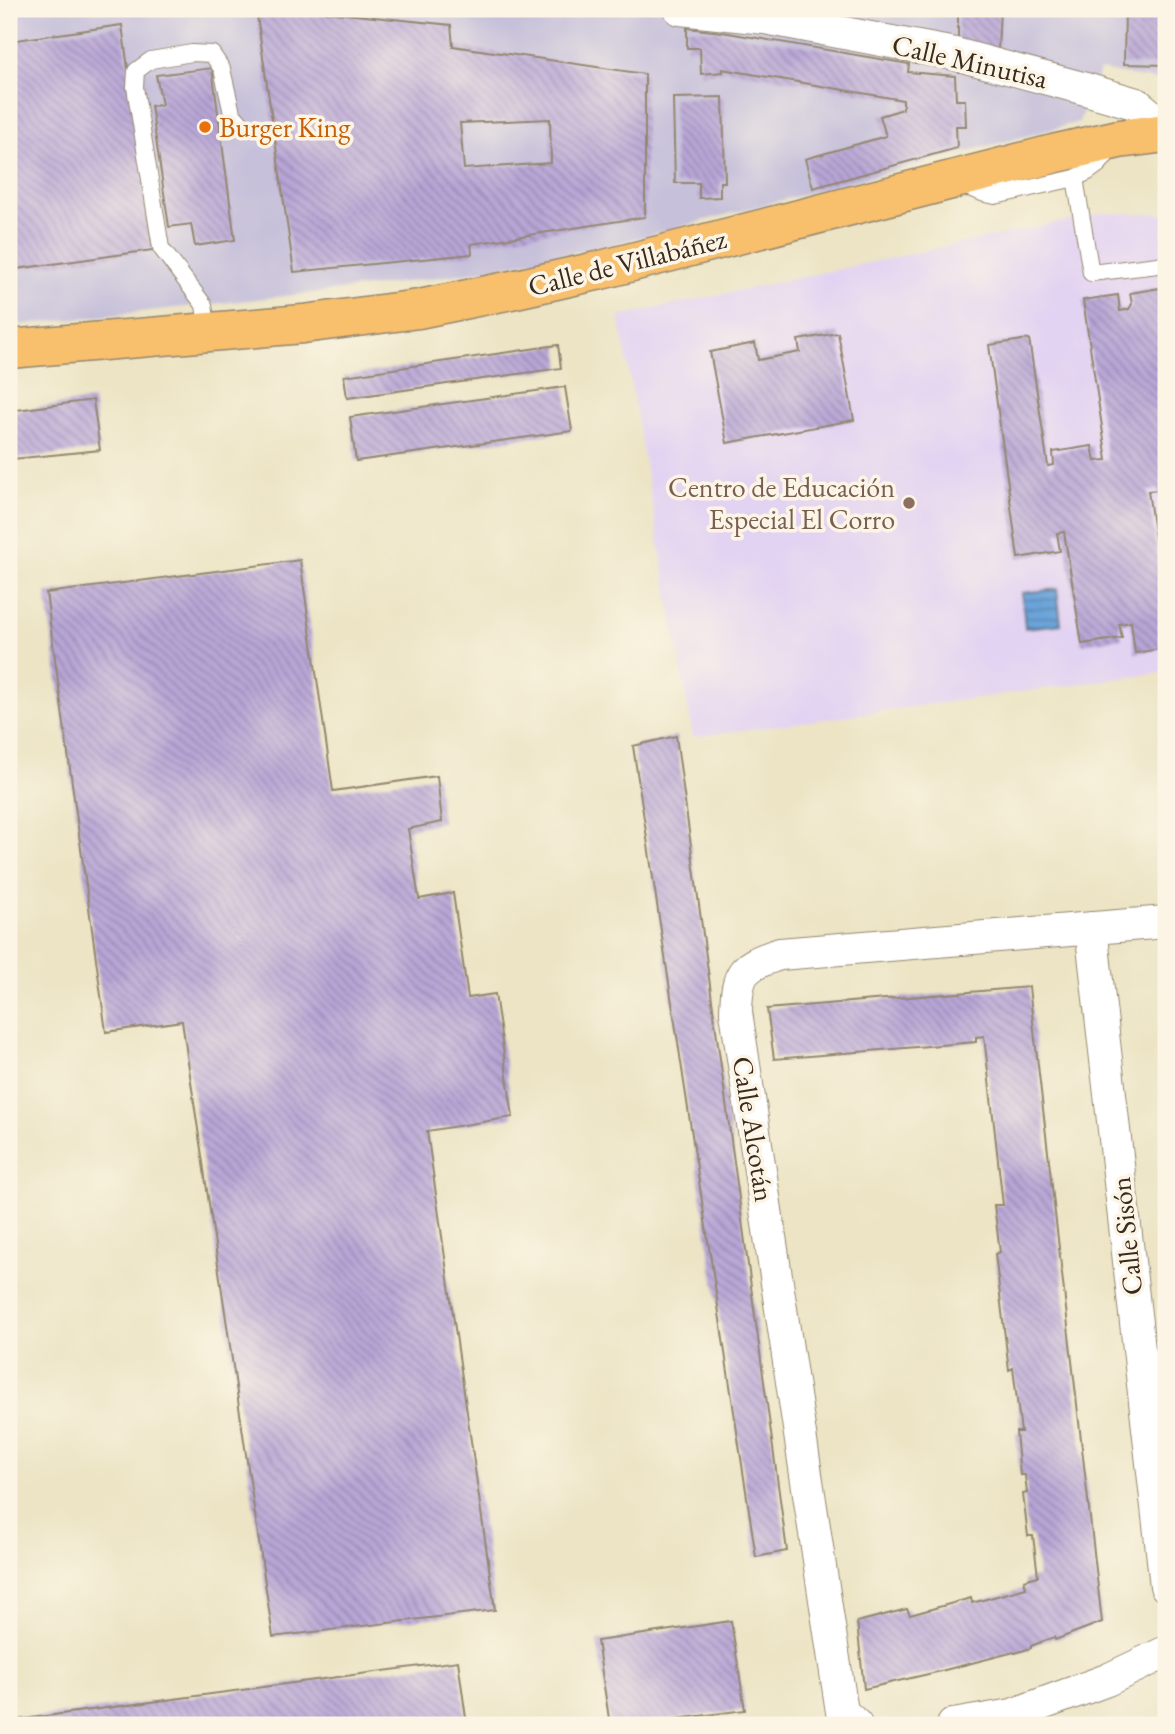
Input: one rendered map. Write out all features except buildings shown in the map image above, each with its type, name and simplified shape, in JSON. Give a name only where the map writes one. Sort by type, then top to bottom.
[{"type":"main road","name":"Calle de Villabáñez","points":[[9,349],[303,324],[419,309],[601,270],[949,180],[1166,130]]},
{"type":"main road","name":"Calle de Villabáñez","points":[[9,366],[80,344]]},
{"type":"street","name":"Calle Minutisa","points":[[680,9],[763,14],[955,54],[1137,104],[1166,130]]},
{"type":"street","name":"Calle Alcotán","points":[[849,1719],[736,1012],[736,991],[741,974],[756,962],[780,954],[1166,922]]},
{"type":"street","name":"Calle Sisón","points":[[1091,928],[1166,1586]]},
{"type":"street","points":[[953,1725],[1012,1715],[1107,1680],[1166,1652]]},
{"type":"lane","points":[[208,332],[204,306],[161,248],[135,87],[136,71],[150,60],[192,53],[212,54],[222,69],[232,113],[245,128]]},
{"type":"lane","points":[[949,180],[995,196],[1075,178],[1099,164],[1119,139]]},
{"type":"lane","points":[[1075,178],[1091,273],[1166,264]]},
{"type":"shaded area","points":[[9,9],[1166,9],[1166,82],[1100,70],[1079,122],[607,246],[473,272],[378,286],[20,325],[18,317],[9,317]]},
{"type":"shaded area","name":"Centro de Educación Especial El Corro","points":[[1103,213],[1166,214],[1166,672],[693,737],[619,316]]},
{"type":"water","points":[[1057,589],[1061,624],[1025,628],[1022,593]]},
{"type":"place","name":"Burger King","points":[[205,127]]},
{"type":"place","name":"Centro de Educación Especial El Corro","points":[[909,503]]}]
